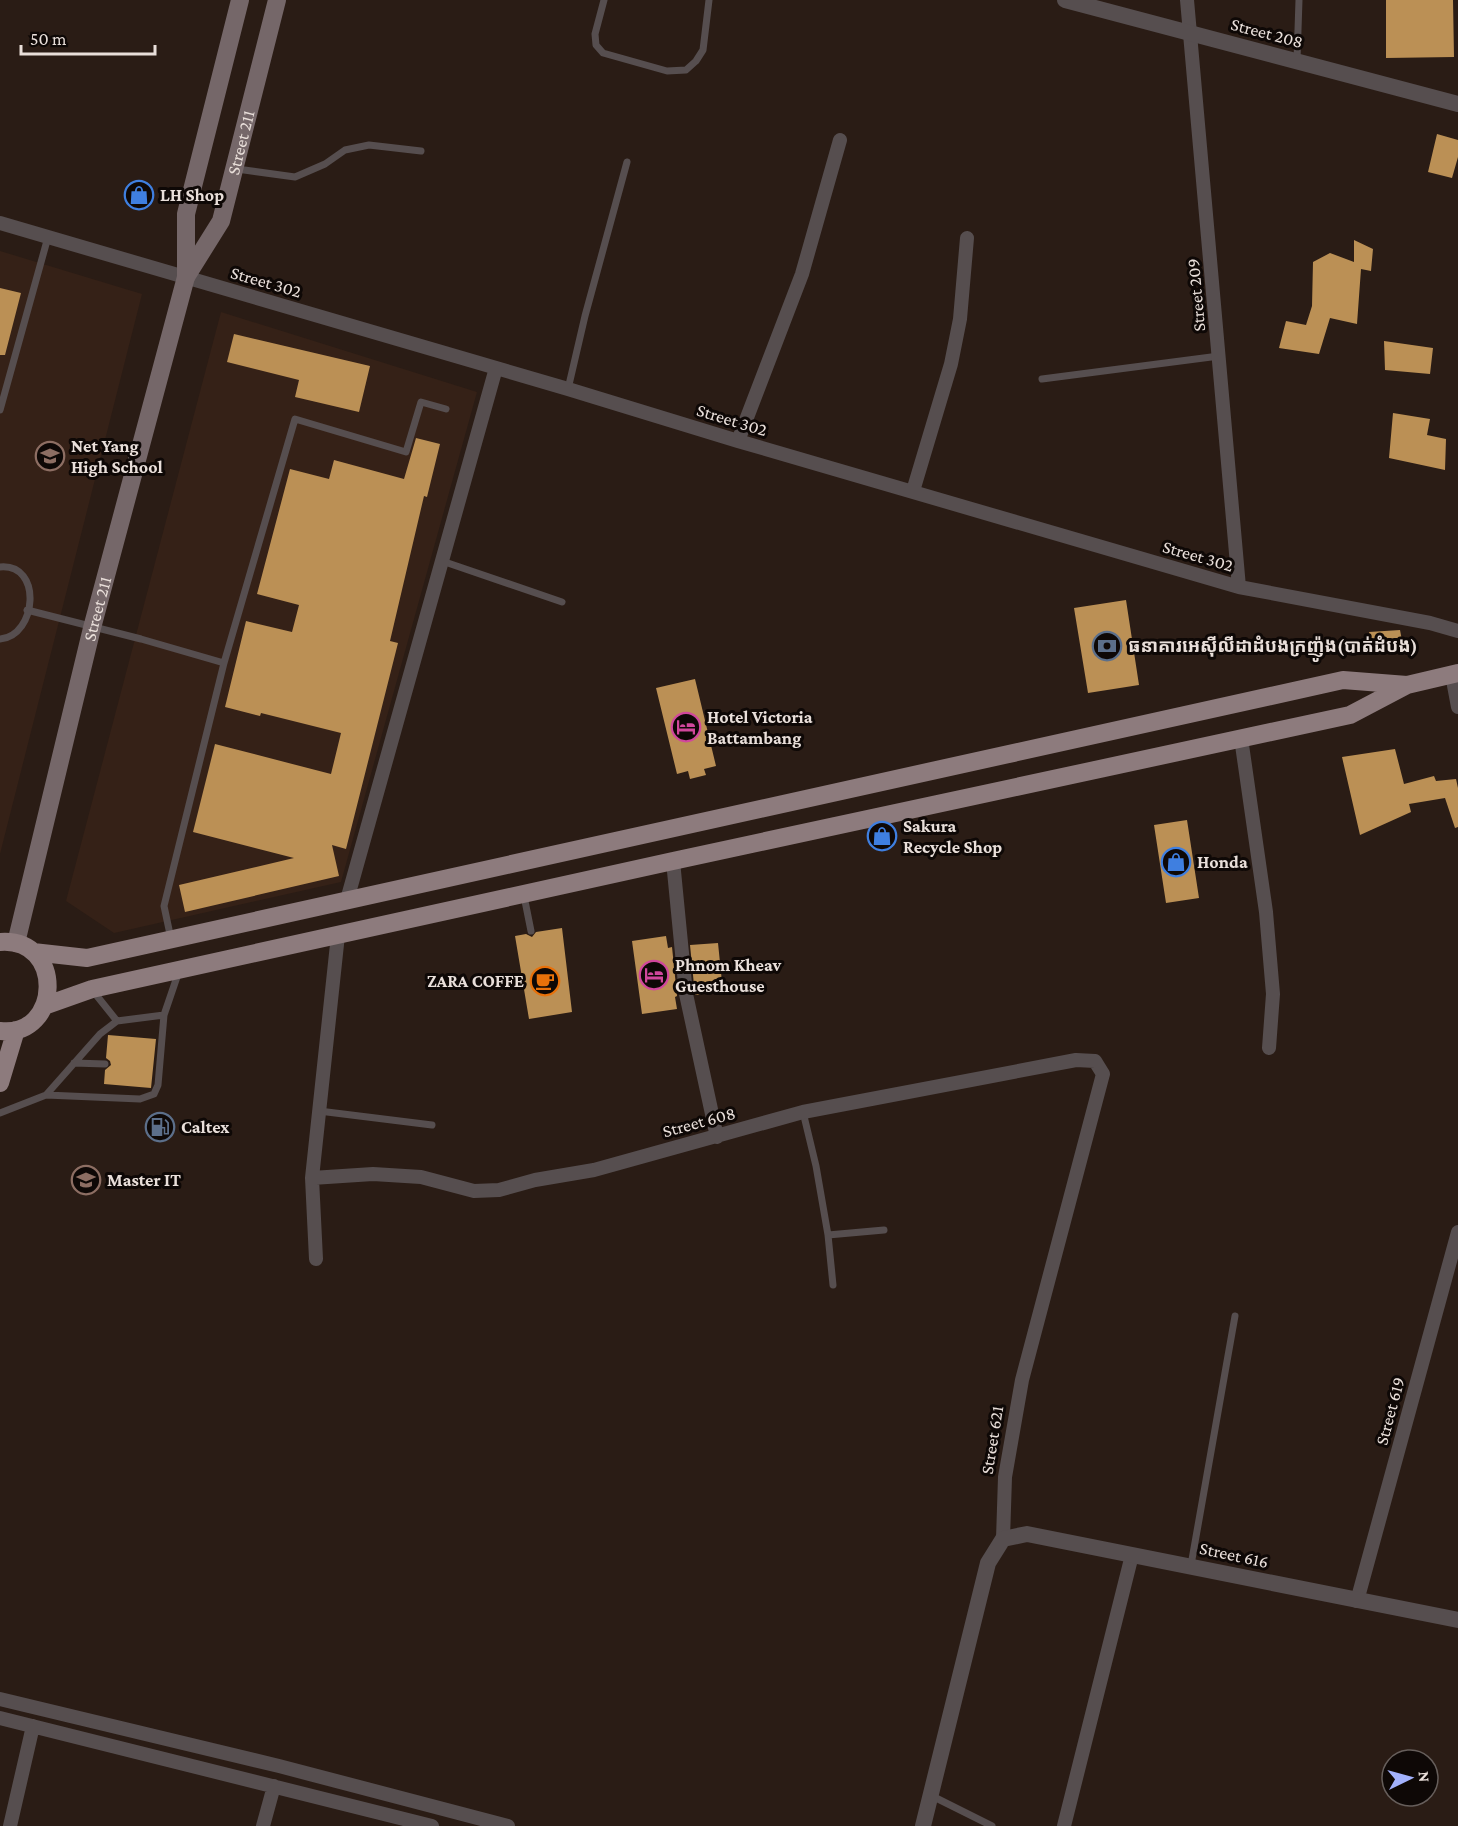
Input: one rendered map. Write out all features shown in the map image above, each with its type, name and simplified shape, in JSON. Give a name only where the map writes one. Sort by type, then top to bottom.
[{"type":"main road","name":"Street 211","points":[[8,942],[186,277],[186,214],[240,0]]},
{"type":"main road","name":"Street 211","points":[[186,277],[221,221],[277,0]]},
{"type":"main road","points":[[44,1006],[92,989],[1350,715],[1407,685],[1455,674]]},
{"type":"main road","points":[[8,942],[33,952],[87,958],[1343,680],[1407,685]]},
{"type":"main road","points":[[0,1083],[8,1031],[28,1025],[37,1017],[48,995],[49,983],[46,971],[33,952]]},
{"type":"street","name":"Street 208","points":[[1065,0],[1099,4],[1190,33],[1458,104]]},
{"type":"street","name":"Street 209","points":[[1186,0],[1239,587]]},
{"type":"street","points":[[738,441],[802,274],[840,140]]},
{"type":"street","name":"Street 302","points":[[0,223],[1239,587],[1430,623],[1458,631]]},
{"type":"street","points":[[913,491],[951,364],[960,319],[967,238]]},
{"type":"street","points":[[347,900],[496,368]]},
{"type":"street","points":[[1455,674],[1458,707]]},
{"type":"street","points":[[1241,738],[1266,912],[1273,994],[1269,1048]]},
{"type":"street","points":[[673,861],[686,994],[717,1137]]},
{"type":"street","points":[[316,1259],[312,1178],[338,935]]},
{"type":"street","name":"Street 608","points":[[312,1178],[373,1174],[421,1177],[474,1191],[499,1190],[535,1180],[594,1170],[803,1112],[1076,1060],[1095,1061]]},
{"type":"street","name":"Street 621","points":[[923,1826],[988,1563],[1003,1539],[1005,1477],[1022,1380],[1103,1074],[1095,1061]]},
{"type":"street","name":"Street 619","points":[[1357,1601],[1458,1232]]},
{"type":"street","name":"Street 616","points":[[1003,1539],[1027,1534],[1458,1620]]},
{"type":"street","points":[[1064,1826],[1132,1555]]},
{"type":"street","points":[[0,1699],[508,1826]]},
{"type":"street","points":[[0,1718],[434,1826],[441,1808]]},
{"type":"street","points":[[9,1826],[33,1726]]},
{"type":"street","points":[[263,1826],[274,1786]]},
{"type":"lane","points":[[604,0],[595,34],[596,45],[603,53],[667,71],[686,70],[703,50],[709,0]]},
{"type":"lane","points":[[1297,61],[1299,0]]},
{"type":"lane","points":[[234,169],[295,177],[325,164],[345,150],[369,145],[421,151]]},
{"type":"lane","points":[[568,389],[585,316],[627,162]]},
{"type":"lane","points":[[0,410],[48,237]]},
{"type":"lane","points":[[1042,380],[1219,356]]},
{"type":"lane","points":[[171,939],[164,906],[224,663],[295,419],[406,452],[421,402],[446,409]]},
{"type":"lane","points":[[442,561],[562,602]]},
{"type":"lane","points":[[0,567],[14,569],[22,574],[30,591],[21,628],[14,634],[0,639]]},
{"type":"lane","points":[[27,610],[224,663]]},
{"type":"lane","points":[[524,894],[531,931]]},
{"type":"lane","points":[[0,1113],[46,1095],[140,1099],[154,1094],[158,1085],[156,1066],[164,1015],[179,970]]},
{"type":"lane","points":[[92,989],[117,1021]]},
{"type":"lane","points":[[46,1095],[99,1034],[117,1021],[164,1015]]},
{"type":"lane","points":[[74,1063],[105,1064]]},
{"type":"lane","points":[[319,1111],[432,1125]]},
{"type":"lane","points":[[803,1112],[816,1166],[828,1235],[833,1285]]},
{"type":"lane","points":[[828,1235],[884,1230]]},
{"type":"lane","points":[[1190,1566],[1235,1316]]},
{"type":"lane","points":[[930,1795],[992,1826]]},
{"type":"shaded area","name":"Net Yang High School","points":[[0,251],[142,294],[0,854]]},
{"type":"shaded area","points":[[221,312],[477,392],[341,882],[114,933],[66,901]]},
{"type":"building","points":[[1386,0],[1453,0],[1454,57],[1386,58]]},
{"type":"building","points":[[1437,134],[1458,140],[1458,157],[1452,178],[1428,172]]},
{"type":"building","points":[[1354,240],[1373,249],[1371,271],[1361,269],[1357,324],[1330,318],[1319,354],[1279,348],[1286,321],[1306,325],[1312,306],[1313,262],[1330,253],[1354,262]]},
{"type":"building","points":[[0,288],[21,293],[5,355],[0,355]]},
{"type":"building","points":[[234,334],[370,366],[359,412],[295,397],[299,380],[227,362]]},
{"type":"building","points":[[1384,341],[1433,348],[1430,374],[1385,370]]},
{"type":"building","points":[[1393,413],[1430,419],[1427,435],[1446,439],[1445,470],[1389,458]]},
{"type":"building","points":[[416,438],[440,444],[427,497],[424,496],[390,641],[398,643],[346,849],[332,845],[339,876],[185,912],[179,885],[294,858],[193,832],[215,744],[331,774],[341,733],[261,713],[260,716],[225,707],[246,621],[292,632],[299,605],[257,594],[290,469],[329,479],[334,460],[404,479]]},
{"type":"building","name":"ធនាគារអេស៊ីលីដាដំបងក្រញ៉ូង(បាត់ដំបង)","points":[[1126,600],[1139,685],[1088,693],[1074,608]]},
{"type":"building","points":[[1400,630],[1403,646],[1373,647],[1369,632]]},
{"type":"building","name":"Hotel Victoria Battambang","points":[[695,679],[716,766],[704,769],[706,775],[690,779],[688,771],[677,774],[656,688]]},
{"type":"building","points":[[1395,749],[1404,784],[1434,776],[1436,781],[1456,779],[1458,827],[1455,828],[1445,798],[1409,804],[1411,812],[1360,835],[1342,757]]},
{"type":"building","name":"Honda","points":[[1187,820],[1199,898],[1166,903],[1154,825]]},
{"type":"building","name":"ZARA COFFE","points":[[562,928],[572,1012],[529,1019],[515,936],[526,934],[532,937],[536,932]]},
{"type":"building","name":"Phnom Kheav Guesthouse","points":[[666,936],[668,948],[672,947],[677,1009],[642,1014],[632,941]]},
{"type":"building","points":[[718,943],[723,992],[695,995],[690,945]]},
{"type":"building","points":[[108,1035],[156,1039],[151,1088],[104,1084],[105,1070],[111,1065],[106,1058]]},
{"type":"place","name":"LH Shop","points":[[139,195]]},
{"type":"place","name":"Net Yang High School","points":[[50,456]]},
{"type":"place","name":"ធនាគារអេស៊ីលីដាដំបងក្រញ៉ូង(បាត់ដំបង)","points":[[1107,646]]},
{"type":"place","name":"Hotel Victoria Battambang","points":[[686,727]]},
{"type":"place","name":"Sakura Recycle Shop","points":[[882,836]]},
{"type":"place","name":"Honda","points":[[1176,862]]},
{"type":"place","name":"Phnom Kheav Guesthouse","points":[[654,975]]},
{"type":"place","name":"ZARA COFFE","points":[[545,981]]},
{"type":"place","name":"Caltex","points":[[160,1127]]},
{"type":"place","name":"Master IT","points":[[86,1180]]}]
